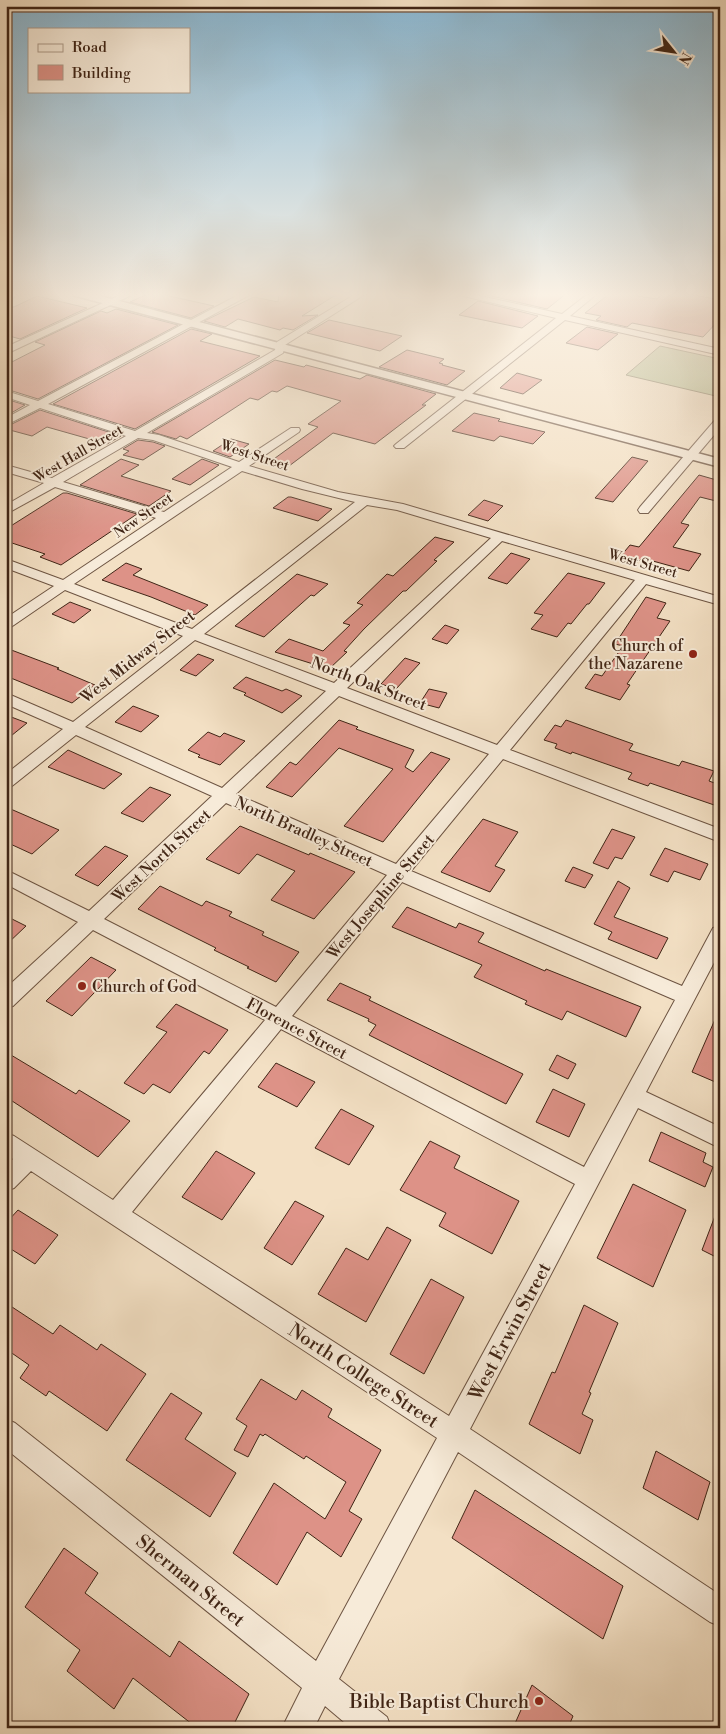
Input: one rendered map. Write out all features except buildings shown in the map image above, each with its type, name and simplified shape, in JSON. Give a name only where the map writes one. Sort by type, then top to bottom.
[{"type":"street","points":[[6,422],[98,374]]},
{"type":"street","name":"West Hall Street","points":[[6,510],[241,374]]},
{"type":"street","points":[[382,374],[720,463]]},
{"type":"street","points":[[400,446],[492,374]]},
{"type":"street","name":"West Street","points":[[6,394],[129,433],[155,438],[304,487],[363,502],[399,507],[720,601]]},
{"type":"street","points":[[644,510],[720,421]]},
{"type":"street","name":"New Street","points":[[6,624],[296,430]]},
{"type":"street","points":[[6,468],[167,517]]},
{"type":"street","name":"West Midway Street","points":[[6,782],[363,502]]},
{"type":"street","name":"West North Street","points":[[6,1000],[500,536]]},
{"type":"street","name":"North Oak Street","points":[[6,563],[720,836]]},
{"type":"street","name":"West Josephine Street","points":[[117,1213],[644,578]]},
{"type":"street","name":"North Bradley Street","points":[[6,698],[399,873],[686,996]]},
{"type":"street","name":"Florence Street","points":[[6,876],[588,1180]]},
{"type":"street","name":"West Erwin Street","points":[[296,1728],[720,933]]},
{"type":"street","points":[[633,1096],[720,1138]]},
{"type":"street","name":"North College Street","points":[[6,1142],[454,1434],[720,1612]]},
{"type":"street","points":[[6,1181],[29,1158]]},
{"type":"street","name":"Sherman Street","points":[[6,1432],[376,1728]]},
{"type":"green space","points":[[720,374],[720,397],[626,375]]},
{"type":"place","name":"Church of the Nazarene","points":[[693,654]]},
{"type":"place","name":"Church of God","points":[[82,986]]},
{"type":"place","name":"Bible Baptist Church","points":[[539,1701]]}]
